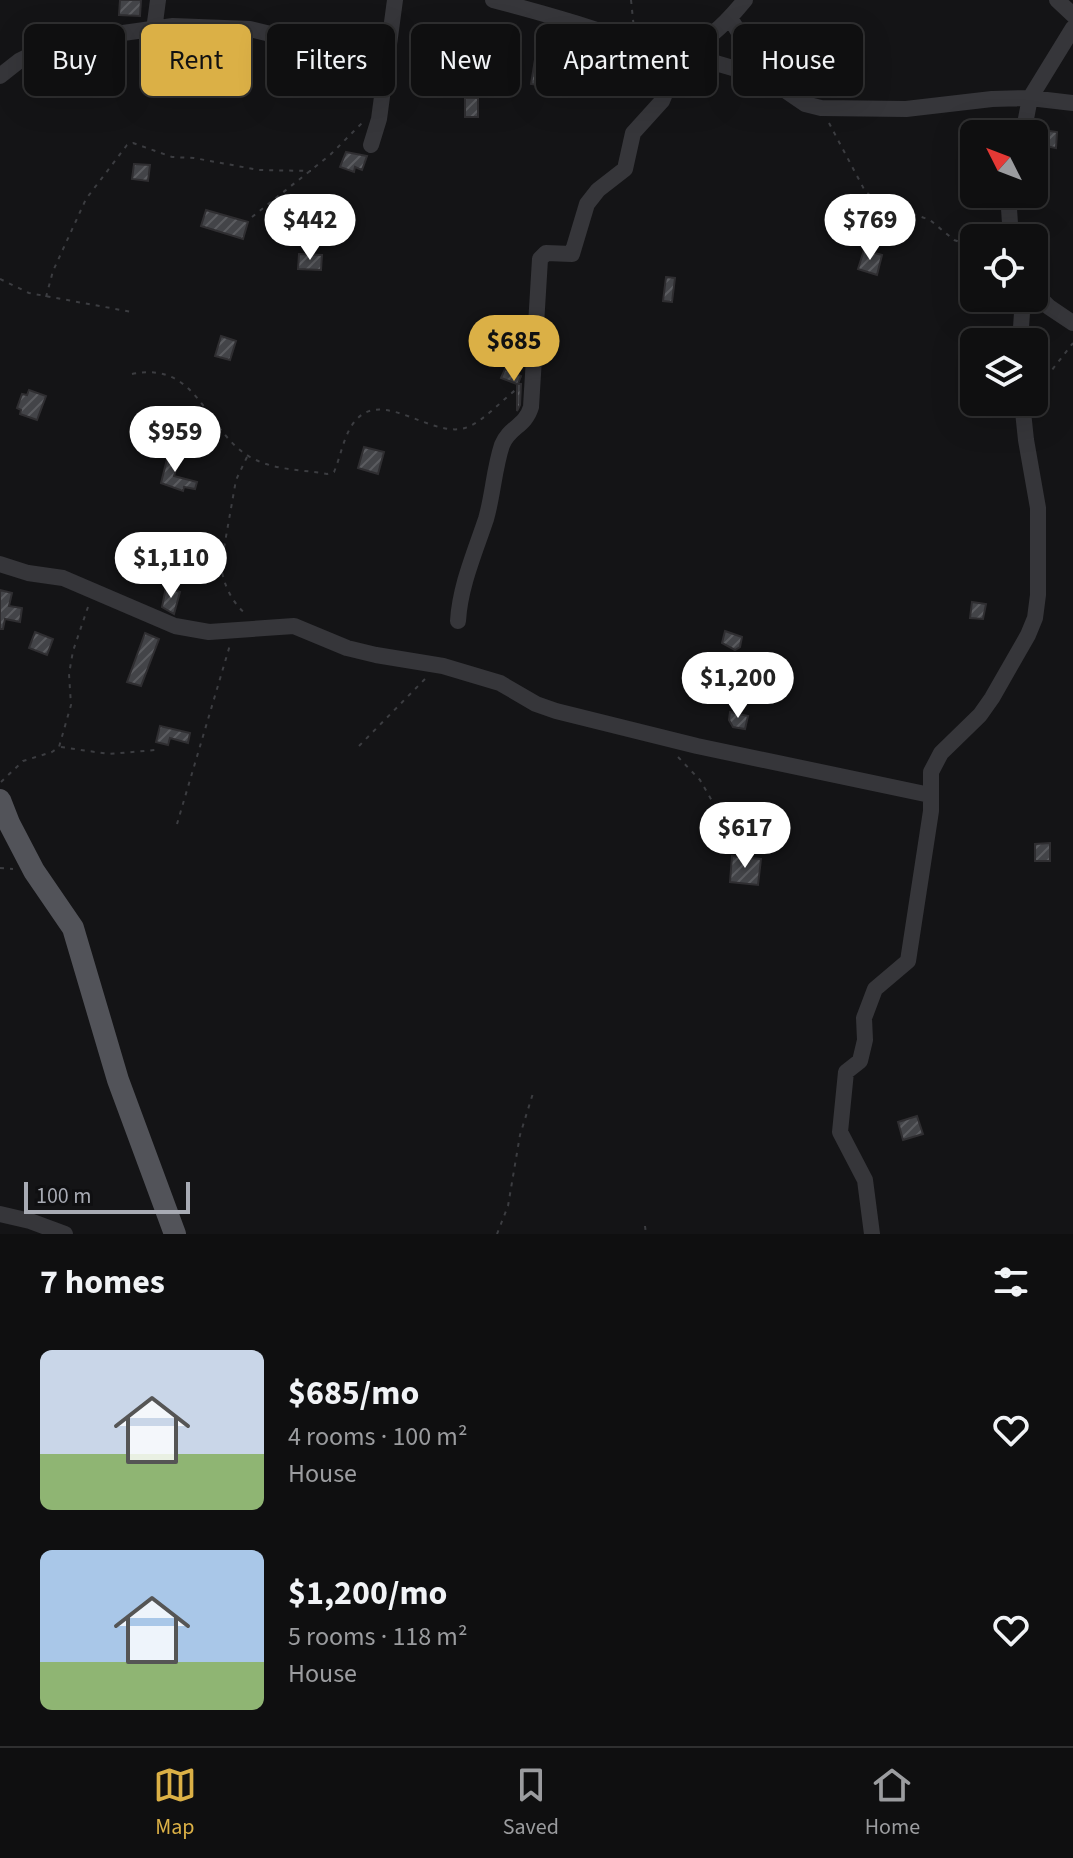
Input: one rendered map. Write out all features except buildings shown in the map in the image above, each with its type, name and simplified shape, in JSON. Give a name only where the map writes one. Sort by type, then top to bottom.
[{"type":"main road","points":[[0,800],[34,871],[73,928],[118,1080],[175,1234]]},
{"type":"street","points":[[155,24],[158,0]]},
{"type":"street","points":[[391,24],[395,0]]},
{"type":"street","points":[[493,0],[574,24]]},
{"type":"street","points":[[717,29],[745,0]]},
{"type":"street","points":[[1057,0],[1073,15]]},
{"type":"street","points":[[730,18],[734,24]]},
{"type":"street","points":[[1026,120],[1030,98],[1073,28]]},
{"type":"street","points":[[0,76],[19,61],[45,48],[73,40],[141,32]]},
{"type":"street","points":[[371,145],[382,96]]},
{"type":"street","points":[[458,621],[459,602],[486,519],[503,444],[514,429],[528,418],[535,376],[535,319],[540,259],[546,253],[572,254],[587,204],[598,190],[625,169],[633,133],[664,96]]},
{"type":"street","points":[[793,96],[805,104],[821,108],[906,109],[1030,98],[1073,103]]},
{"type":"street","points":[[1048,306],[1073,323]]},
{"type":"street","points":[[872,1234],[865,1180],[852,1152],[841,1138],[842,1098],[847,1070],[857,1066],[860,1061],[865,1040],[864,1018],[875,989],[908,961],[931,811],[931,772],[935,762],[992,698],[1035,618],[1038,508],[1023,416]]},
{"type":"street","points":[[0,564],[28,573],[63,578],[175,626],[209,632],[294,626],[362,652],[443,666],[508,686],[546,707],[930,795]]},
{"type":"street","points":[[0,1214],[65,1234]]},
{"type":"path","points":[[631,0],[633,24]]},
{"type":"path","points":[[252,217],[311,171],[381,103]]},
{"type":"path","points":[[821,108],[865,191],[877,201],[930,220],[960,242]]},
{"type":"path","points":[[46,297],[53,271],[86,199],[127,145],[133,143],[172,157],[259,170],[311,171]]},
{"type":"path","points":[[0,279],[29,293],[132,312]]},
{"type":"path","points":[[1048,375],[1073,343]]},
{"type":"path","points":[[132,374],[153,372],[186,385],[204,404],[227,439],[248,455],[284,470],[331,474],[353,422],[369,410],[383,410],[437,427],[468,427],[535,376]]},
{"type":"path","points":[[247,615],[234,602],[221,565],[236,480],[248,455]]},
{"type":"path","points":[[0,783],[23,761],[59,747],[71,705],[69,674],[73,651],[94,591]]},
{"type":"path","points":[[177,824],[235,630]]},
{"type":"path","points":[[359,746],[387,720],[410,692],[443,666]]},
{"type":"path","points":[[658,735],[700,780],[719,813],[752,852]]},
{"type":"path","points":[[59,747],[109,754],[155,750]]},
{"type":"path","points":[[497,1234],[508,1206],[520,1135],[534,1090]]},
{"type":"path","points":[[645,1226],[646,1234]]}]
